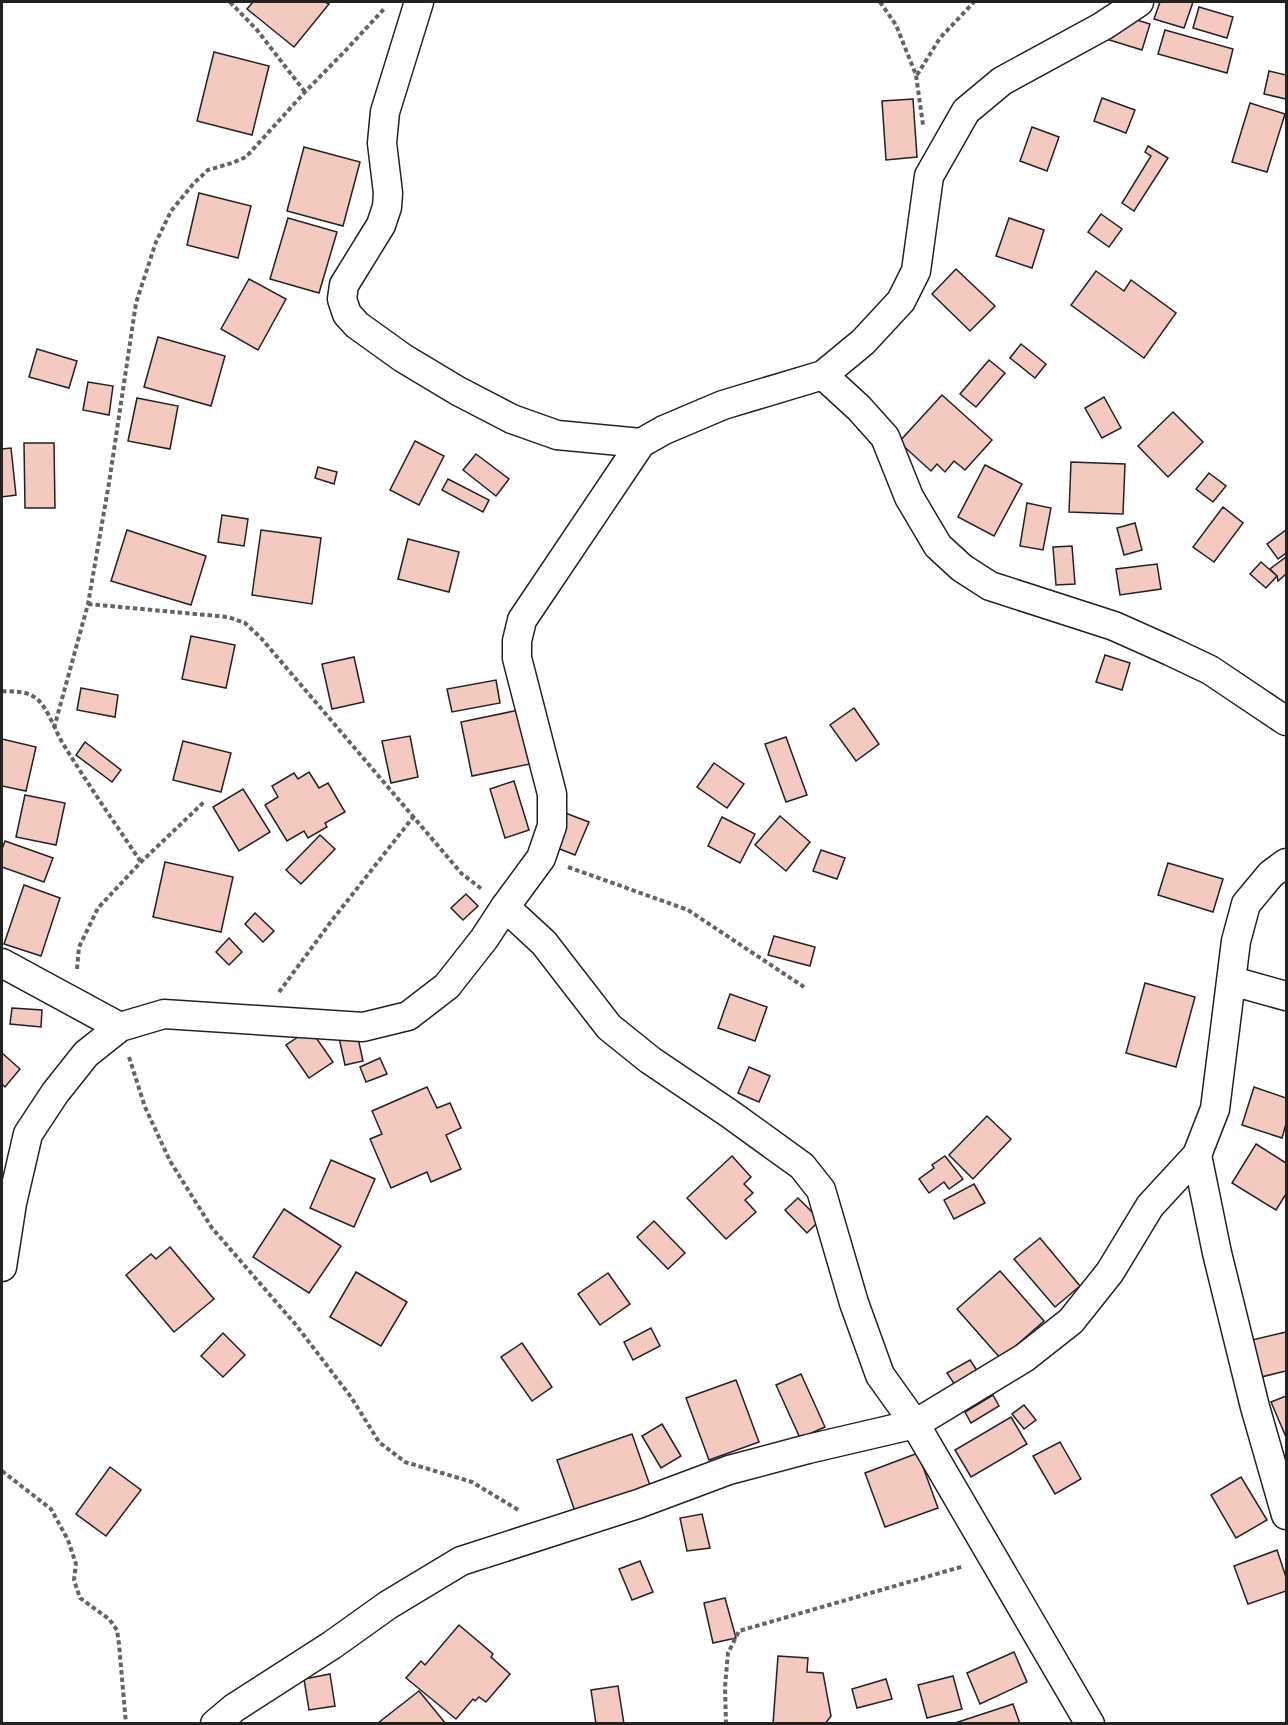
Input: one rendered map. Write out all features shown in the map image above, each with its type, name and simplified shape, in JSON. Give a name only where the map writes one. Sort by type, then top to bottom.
[{"type":"street","points":[[418,2],[385,112],[382,143],[388,193],[387,207],[381,225],[344,285],[342,299],[347,314],[357,325],[403,358],[458,391],[512,419],[557,435],[641,443]]},
{"type":"street","points":[[2,1267],[12,1203],[28,1134],[55,1093],[86,1053],[120,1027],[164,1014],[363,1027],[408,1016],[447,986],[484,939],[541,858],[552,826],[552,794],[518,658],[517,641],[522,620],[641,443],[664,430],[723,405],[823,375],[863,342],[901,302],[916,271],[929,176],[966,111],[1002,81],[1103,26],[1139,2]]},
{"type":"street","points":[[823,375],[859,408],[885,437],[909,497],[938,546],[962,568],[990,586],[1114,626],[1170,651],[1210,670],[1287,721]]},
{"type":"street","points":[[215,1724],[234,1708],[332,1645],[388,1605],[461,1561],[638,1504],[729,1470],[915,1424],[1024,1358],[1071,1321],[1110,1272],[1150,1206],[1197,1155],[1215,1109],[1236,941],[1246,904],[1271,874],[1287,863]]},
{"type":"street","points":[[505,907],[544,943],[609,1027],[650,1060],[802,1166],[821,1190],[854,1303],[880,1375],[915,1424],[1090,1724]]},
{"type":"street","points":[[2,963],[120,1027]]},
{"type":"street","points":[[1232,981],[1287,996]]},
{"type":"street","points":[[1197,1155],[1217,1253],[1255,1407],[1287,1515]]},
{"type":"path","points":[[230,2],[257,30],[305,92]]},
{"type":"path","points":[[54,728],[88,604],[136,303],[156,242],[171,211],[194,183],[208,170],[232,164],[246,157],[391,2]]},
{"type":"path","points":[[880,2],[896,25],[916,75],[929,176]]},
{"type":"path","points":[[916,75],[940,38],[974,2]]},
{"type":"path","points":[[88,604],[228,617],[245,623],[261,638],[462,874],[505,907]]},
{"type":"path","points":[[2,691],[25,692],[44,706],[54,728],[86,781],[141,862]]},
{"type":"path","points":[[74,1002],[79,947],[98,909],[141,862],[204,802]]},
{"type":"path","points":[[259,1019],[333,919],[414,816]]},
{"type":"path","points":[[541,858],[688,910],[804,987]]},
{"type":"path","points":[[120,1027],[145,1107],[170,1161],[212,1228],[296,1325],[351,1397],[379,1442],[405,1461],[472,1482],[555,1532]]},
{"type":"path","points":[[2,1471],[51,1509],[68,1540],[76,1563],[74,1580],[80,1598],[109,1619],[117,1630],[126,1724]]},
{"type":"path","points":[[726,1724],[725,1688],[728,1653],[739,1631],[993,1558]]},
{"type":"building","points":[[253,2],[325,2],[329,4],[294,47],[247,9]]},
{"type":"building","points":[[1160,2],[1193,2],[1184,28],[1154,19]]},
{"type":"building","points":[[1199,7],[1233,17],[1227,38],[1193,28]]},
{"type":"building","points":[[1111,12],[1150,24],[1142,50],[1103,38]]},
{"type":"building","points":[[1165,30],[1233,49],[1227,73],[1158,54]]},
{"type":"building","points":[[214,52],[269,66],[252,135],[197,121]]},
{"type":"building","points":[[1269,71],[1286,75],[1286,99],[1264,94]]},
{"type":"building","points":[[1102,98],[1135,110],[1126,133],[1094,121]]},
{"type":"building","points":[[913,99],[917,157],[886,160],[882,101]]},
{"type":"building","points":[[1250,103],[1285,114],[1267,172],[1232,162]]},
{"type":"building","points":[[1032,127],[1059,137],[1047,171],[1020,161]]},
{"type":"building","points":[[1148,146],[1168,158],[1134,211],[1122,203],[1151,156],[1145,152]]},
{"type":"building","points":[[304,147],[360,162],[343,226],[287,211]]},
{"type":"building","points":[[199,193],[251,206],[238,258],[187,245]]},
{"type":"building","points":[[1101,214],[1122,229],[1109,247],[1088,232]]},
{"type":"building","points":[[288,218],[337,232],[319,293],[270,279]]},
{"type":"building","points":[[1009,218],[1044,230],[1032,268],[996,256]]},
{"type":"building","points":[[956,269],[995,306],[970,331],[932,294]]},
{"type":"building","points":[[1096,271],[1124,291],[1131,280],[1176,313],[1144,358],[1071,305]]},
{"type":"building","points":[[249,279],[286,299],[258,350],[221,329]]},
{"type":"building","points":[[158,337],[225,356],[211,406],[144,387]]},
{"type":"building","points":[[1021,344],[1046,364],[1035,378],[1010,358]]},
{"type":"building","points":[[37,349],[77,361],[69,388],[29,377]]},
{"type":"building","points":[[989,360],[1005,373],[976,407],[960,394]]},
{"type":"building","points":[[88,382],[113,386],[109,415],[83,410]]},
{"type":"building","points":[[942,395],[992,440],[965,470],[954,461],[945,472],[937,464],[931,471],[899,442]]},
{"type":"building","points":[[1104,397],[1121,428],[1102,438],[1085,408]]},
{"type":"building","points":[[137,398],[178,406],[170,449],[128,441]]},
{"type":"building","points":[[1173,412],[1203,442],[1168,477],[1138,446]]},
{"type":"building","points":[[415,441],[444,456],[419,505],[390,490]]},
{"type":"building","points":[[24,443],[54,443],[55,508],[25,508]]},
{"type":"building","points":[[11,448],[16,495],[2,497],[2,449]]},
{"type":"building","points":[[476,454],[509,479],[496,496],[463,470]]},
{"type":"building","points":[[1071,462],[1125,464],[1123,514],[1069,512]]},
{"type":"building","points":[[985,465],[1022,484],[994,536],[958,517]]},
{"type":"building","points":[[318,467],[337,472],[334,484],[315,478]]},
{"type":"building","points":[[1209,473],[1226,486],[1213,502],[1196,489]]},
{"type":"building","points":[[448,479],[489,500],[483,512],[442,490]]},
{"type":"building","points":[[1027,503],[1051,508],[1043,550],[1020,546]]},
{"type":"building","points":[[1223,507],[1243,523],[1214,562],[1193,547]]},
{"type":"building","points":[[222,515],[248,519],[244,546],[218,542]]},
{"type":"building","points":[[1135,523],[1142,550],[1124,555],[1117,528]]},
{"type":"building","points":[[127,530],[206,556],[191,605],[111,581]]},
{"type":"building","points":[[261,530],[321,538],[312,604],[252,595]]},
{"type":"building","points":[[1286,530],[1286,553],[1278,559],[1267,544]]},
{"type":"building","points":[[408,539],[459,552],[449,592],[398,579]]},
{"type":"building","points":[[1072,546],[1075,584],[1056,585],[1053,547]]},
{"type":"building","points":[[1286,557],[1286,574],[1278,581],[1277,576],[1270,569]]},
{"type":"building","points":[[1261,562],[1277,576],[1266,588],[1250,574]]},
{"type":"building","points":[[1157,564],[1161,589],[1120,595],[1116,569]]},
{"type":"building","points":[[191,636],[235,645],[226,688],[182,679]]},
{"type":"building","points":[[1105,655],[1130,663],[1122,690],[1096,682]]},
{"type":"building","points":[[354,657],[364,702],[332,709],[322,664]]},
{"type":"building","points":[[496,680],[500,703],[452,712],[447,689]]},
{"type":"building","points":[[81,688],[118,695],[115,717],[77,710]]},
{"type":"building","points":[[854,708],[879,744],[856,761],[830,725]]},
{"type":"building","points":[[519,710],[530,764],[472,776],[461,722]]},
{"type":"building","points":[[410,736],[418,777],[391,783],[382,741]]},
{"type":"building","points":[[786,737],[807,795],[786,802],[765,744]]},
{"type":"building","points":[[2,739],[36,747],[26,791],[2,786]]},
{"type":"building","points":[[183,741],[231,753],[221,792],[173,780]]},
{"type":"building","points":[[85,742],[121,770],[112,782],[76,755]]},
{"type":"building","points":[[714,763],[744,784],[727,808],[697,787]]},
{"type":"building","points":[[309,772],[319,788],[328,783],[345,812],[325,823],[327,827],[308,838],[304,831],[287,841],[265,805],[278,797],[272,786],[294,773],[298,779]]},
{"type":"building","points":[[514,781],[529,830],[505,838],[490,789]]},
{"type":"building","points":[[243,789],[270,832],[239,851],[213,807]]},
{"type":"building","points":[[25,795],[65,803],[56,845],[16,837]]},
{"type":"building","points":[[560,811],[589,822],[575,855],[547,844]]},
{"type":"building","points":[[780,816],[810,842],[786,871],[755,845]]},
{"type":"building","points":[[722,817],[755,834],[740,863],[708,846]]},
{"type":"building","points":[[320,835],[335,849],[301,884],[286,870]]},
{"type":"building","points":[[5,841],[53,858],[44,882],[2,867],[2,849]]},
{"type":"building","points":[[821,850],[845,858],[837,879],[813,871]]},
{"type":"building","points":[[165,862],[233,877],[221,932],[153,917]]},
{"type":"building","points":[[1168,863],[1223,879],[1213,912],[1158,895]]},
{"type":"building","points":[[24,885],[60,898],[41,956],[4,944]]},
{"type":"building","points":[[466,894],[478,906],[463,920],[451,908]]},
{"type":"building","points":[[255,913],[274,931],[263,942],[245,924]]},
{"type":"building","points":[[774,936],[815,947],[810,966],[768,955]]},
{"type":"building","points":[[229,938],[242,952],[229,965],[216,952]]},
{"type":"building","points":[[1145,983],[1195,997],[1176,1067],[1126,1053]]},
{"type":"building","points":[[730,994],[767,1007],[755,1041],[718,1028]]},
{"type":"building","points":[[12,1008],[42,1010],[41,1027],[10,1024]]},
{"type":"building","points":[[310,1029],[333,1062],[309,1078],[286,1045]]},
{"type":"building","points":[[356,1029],[363,1061],[345,1065],[338,1033]]},
{"type":"building","points":[[2,1053],[20,1069],[5,1087],[2,1084]]},
{"type":"building","points":[[380,1058],[387,1074],[366,1082],[360,1067]]},
{"type":"building","points":[[749,1067],[770,1076],[759,1102],[738,1093]]},
{"type":"building","points":[[427,1087],[437,1108],[450,1103],[461,1128],[446,1135],[461,1169],[431,1182],[427,1172],[391,1188],[370,1139],[382,1134],[372,1111]]},
{"type":"building","points":[[1254,1087],[1286,1098],[1286,1124],[1282,1138],[1242,1125]]},
{"type":"building","points":[[987,1116],[1011,1139],[973,1179],[949,1155]]},
{"type":"building","points":[[1256,1144],[1286,1163],[1286,1194],[1276,1210],[1232,1183]]},
{"type":"building","points":[[732,1156],[751,1177],[744,1184],[753,1193],[745,1200],[756,1212],[726,1239],[687,1198]]},
{"type":"building","points":[[945,1156],[963,1179],[949,1189],[944,1182],[929,1193],[919,1179],[934,1168],[932,1165]]},
{"type":"building","points":[[331,1160],[375,1179],[354,1227],[310,1208]]},
{"type":"building","points":[[974,1184],[985,1203],[954,1219],[944,1200]]},
{"type":"building","points":[[798,1198],[820,1220],[807,1233],[785,1210]]},
{"type":"building","points":[[284,1209],[341,1246],[309,1293],[253,1257]]},
{"type":"building","points":[[654,1221],[685,1253],[668,1269],[637,1237]]},
{"type":"building","points":[[1040,1238],[1080,1286],[1055,1307],[1014,1259]]},
{"type":"building","points":[[170,1247],[214,1299],[174,1332],[126,1275],[151,1254],[156,1259]]},
{"type":"building","points":[[1000,1271],[1044,1321],[1001,1359],[957,1309]]},
{"type":"building","points":[[356,1272],[407,1302],[381,1346],[330,1317]]},
{"type":"building","points":[[608,1273],[630,1304],[600,1325],[578,1294]]},
{"type":"building","points":[[651,1328],[660,1346],[633,1360],[624,1342]]},
{"type":"building","points":[[1286,1332],[1286,1371],[1257,1378],[1248,1341]]},
{"type":"building","points":[[223,1333],[245,1355],[223,1377],[201,1356]]},
{"type":"building","points":[[522,1343],[552,1387],[532,1401],[501,1357]]},
{"type":"building","points":[[970,1360],[982,1378],[959,1391],[947,1373]]},
{"type":"building","points":[[801,1374],[825,1427],[800,1438],[776,1385]]},
{"type":"building","points":[[736,1380],[759,1442],[709,1460],[686,1398]]},
{"type":"building","points":[[993,1395],[999,1406],[971,1423],[965,1412]]},
{"type":"building","points":[[1286,1396],[1286,1437],[1271,1402]]},
{"type":"building","points":[[1024,1405],[1036,1420],[1024,1429],[1012,1414]]},
{"type":"building","points":[[1011,1417],[1027,1444],[971,1477],[955,1450]]},
{"type":"building","points":[[662,1424],[681,1456],[661,1468],[642,1436]]},
{"type":"building","points":[[632,1434],[653,1494],[578,1520],[557,1460]]},
{"type":"building","points":[[1060,1442],[1081,1479],[1055,1494],[1033,1456]]},
{"type":"building","points":[[918,1453],[938,1508],[885,1527],[865,1473]]},
{"type":"building","points":[[110,1467],[141,1490],[106,1536],[76,1514]]},
{"type":"building","points":[[1241,1477],[1267,1520],[1236,1538],[1211,1495]]},
{"type":"building","points":[[702,1514],[710,1548],[687,1551],[680,1518]]},
{"type":"building","points":[[1277,1550],[1286,1577],[1286,1591],[1248,1604],[1234,1566]]},
{"type":"building","points":[[640,1561],[653,1592],[632,1600],[619,1569]]},
{"type":"building","points":[[725,1598],[736,1638],[713,1643],[704,1603]]},
{"type":"building","points":[[459,1625],[493,1654],[491,1657],[510,1674],[486,1702],[479,1697],[475,1701],[473,1699],[456,1719],[406,1678],[421,1661],[425,1665]]},
{"type":"building","points":[[1014,1652],[1027,1682],[980,1704],[967,1673]]},
{"type":"building","points":[[778,1656],[808,1658],[807,1672],[823,1673],[831,1716],[825,1724],[773,1724]]},
{"type":"building","points":[[330,1674],[335,1706],[309,1710],[304,1679]]},
{"type":"building","points":[[953,1676],[962,1709],[927,1718],[918,1685]]},
{"type":"building","points":[[886,1679],[892,1699],[857,1708],[852,1689]]},
{"type":"building","points":[[618,1686],[624,1724],[596,1724],[591,1690]]},
{"type":"building","points":[[419,1691],[446,1724],[378,1723]]},
{"type":"building","points":[[1013,1704],[1020,1724],[952,1724]]}]
